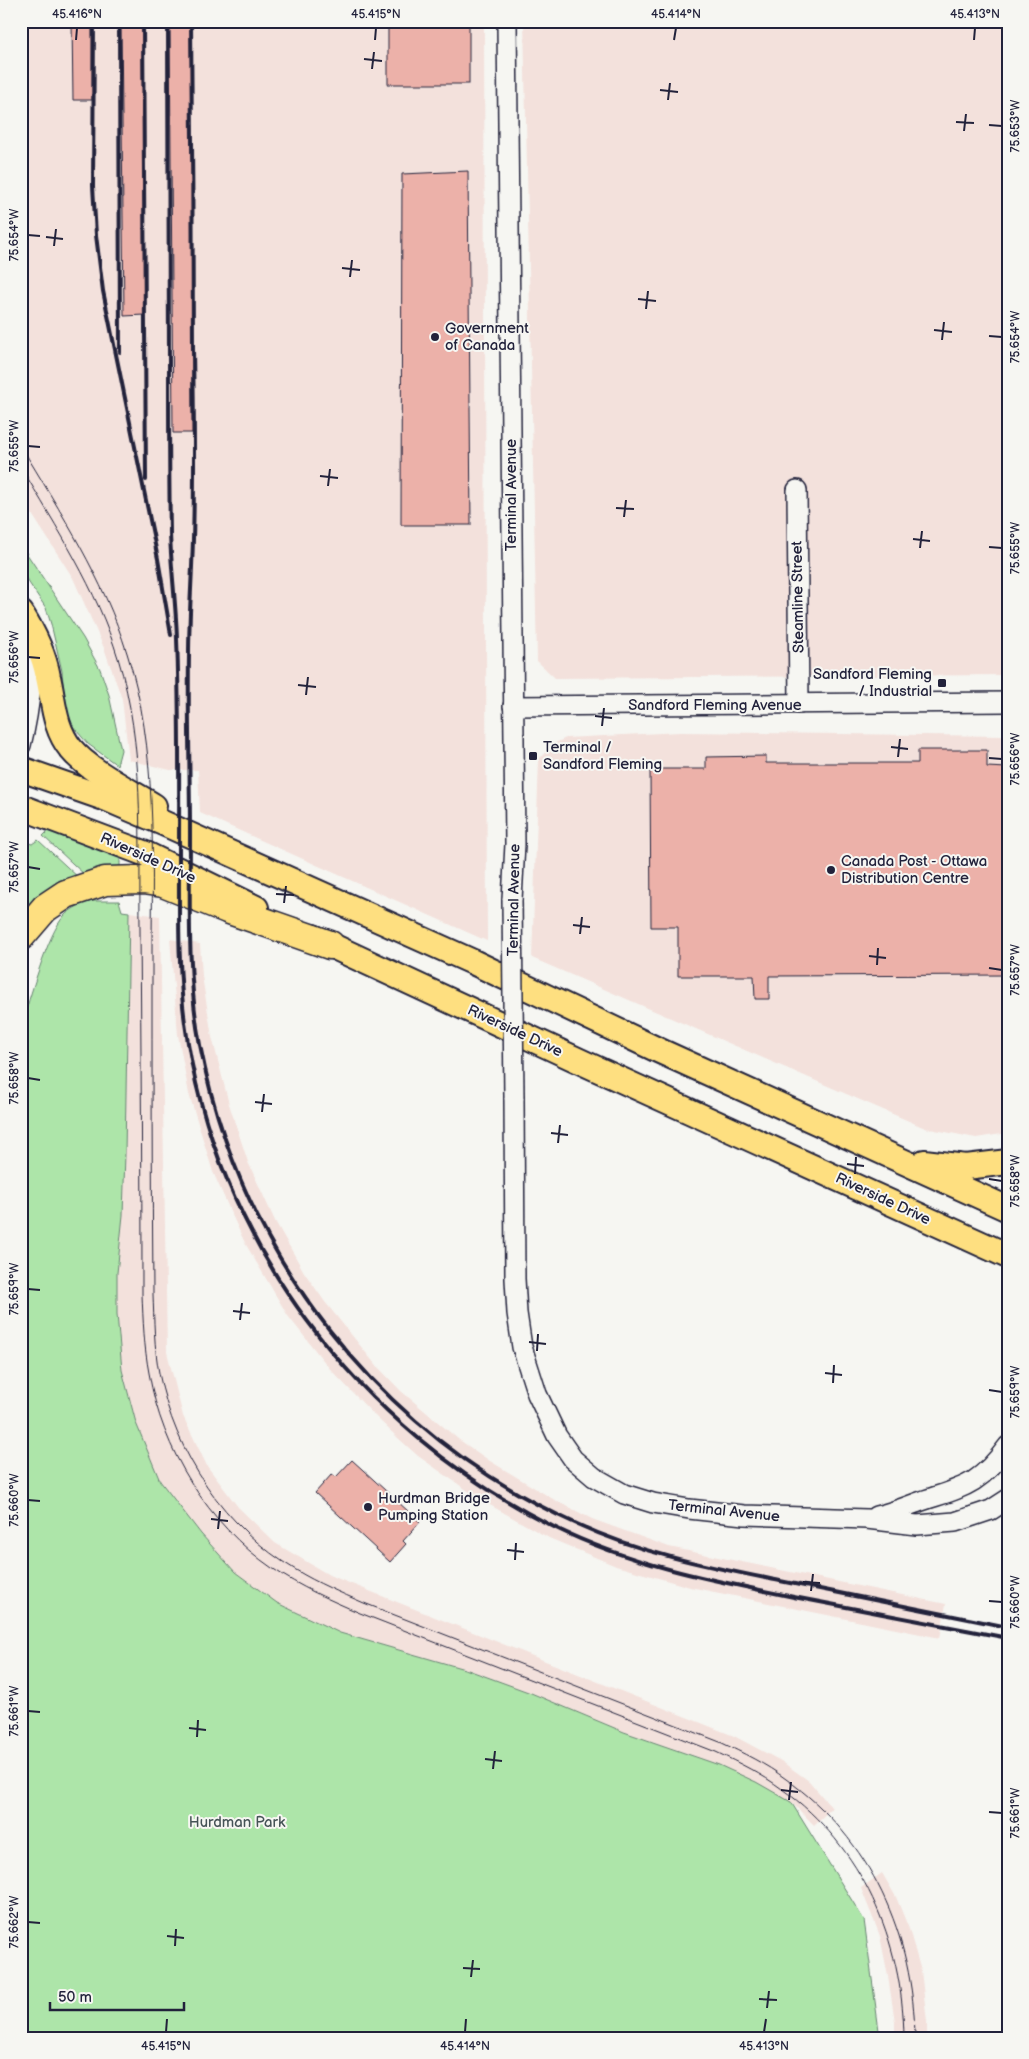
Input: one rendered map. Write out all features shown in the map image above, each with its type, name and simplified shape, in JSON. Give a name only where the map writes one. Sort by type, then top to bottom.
[{"type":"highway","points":[[21,936],[45,908],[66,894],[105,882],[143,880],[163,883],[227,909],[330,945]]},
{"type":"main road","points":[[21,613],[30,628],[48,676],[56,720],[72,750],[94,768],[220,849]]},
{"type":"main road","points":[[21,769],[107,798],[464,958],[660,1051],[1008,1209]]},
{"type":"main road","name":"Riverside Drive","points":[[21,807],[146,854],[330,945],[1008,1256]]},
{"type":"main road","points":[[888,1154],[919,1162],[966,1167],[1008,1162]]},
{"type":"street","name":"Terminal Avenue","points":[[507,21],[515,844],[512,900],[515,1279],[522,1347],[537,1394],[557,1436],[574,1458],[594,1477],[624,1494],[653,1502],[689,1510],[744,1515],[867,1519],[917,1525],[955,1522],[991,1510],[1008,1499]]},
{"type":"street","name":"Steamline Street","points":[[797,490],[799,704]]},
{"type":"street","points":[[21,619],[30,649],[32,670],[28,712],[21,745]]},
{"type":"street","name":"Sandford Fleming Avenue","points":[[513,706],[1008,702]]},
{"type":"street","name":"Terminal Avenue","points":[[867,1519],[902,1510],[956,1491],[970,1484],[982,1476],[997,1461],[1008,1446]]},
{"type":"shaded area","points":[[21,21],[484,21],[487,941],[200,813],[198,770],[170,770],[129,760],[122,699],[104,648],[73,578],[21,497]]},
{"type":"shaded area","points":[[524,21],[1008,21],[1008,675],[555,678],[537,661]]},
{"type":"shaded area","points":[[680,732],[1008,736],[1008,1133],[976,1138],[925,1128],[532,958],[539,759],[553,744],[566,738]]},
{"type":"shaded area","points":[[129,912],[160,916],[167,1352],[183,1416],[207,1466],[238,1507],[275,1543],[329,1575],[734,1736],[781,1761],[809,1781],[832,1808],[814,1825],[791,1802],[756,1782],[719,1765],[624,1732],[531,1693],[468,1670],[340,1633],[277,1603],[235,1572],[201,1534],[160,1481],[136,1423],[122,1370],[117,1314],[117,1273],[123,1215],[125,1154]]},
{"type":"shaded area","points":[[170,939],[200,944],[202,976],[212,1037],[229,1104],[248,1162],[275,1221],[304,1272],[325,1302],[375,1364],[401,1391],[458,1439],[490,1461],[553,1499],[592,1519],[669,1547],[946,1604],[940,1638],[690,1587],[616,1566],[549,1538],[481,1500],[418,1456],[398,1438],[330,1369],[288,1316],[245,1243],[232,1215],[213,1172],[189,1094],[178,1035]]},
{"type":"shaded area","points":[[882,1873],[896,1897],[909,1929],[921,1971],[927,2021],[927,2038],[895,2038],[895,2022],[880,1936],[861,1888]]},
{"type":"green space","points":[[21,545],[83,638],[100,669],[109,695],[121,750],[117,765],[88,744],[70,723],[65,706],[62,671],[51,624],[46,608],[21,571]]},
{"type":"green space","points":[[49,830],[120,858],[120,873],[87,877],[43,836]]},
{"type":"green space","points":[[38,840],[80,879],[21,918],[21,870],[25,842],[32,844]]},
{"type":"green space","name":"Hurdman Park","points":[[86,901],[119,901],[122,911],[129,912],[125,1154],[123,1215],[117,1273],[117,1314],[122,1370],[136,1423],[160,1481],[201,1534],[235,1572],[277,1603],[340,1633],[468,1670],[531,1693],[624,1732],[719,1765],[756,1782],[791,1802],[864,1920],[880,2038],[21,2038],[21,1025],[51,937],[66,914]]},
{"type":"building","points":[[72,21],[92,21],[92,100],[73,100]]},
{"type":"building","points":[[121,21],[142,21],[144,315],[124,316]]},
{"type":"building","points":[[170,21],[191,21],[192,433],[173,433]]},
{"type":"building","points":[[388,21],[469,21],[469,84],[388,84]]},
{"type":"building","name":"Government of Canada","points":[[468,171],[471,525],[401,525],[402,174]]},
{"type":"building","name":"Canada Post - Ottawa Distribution Centre","points":[[918,750],[987,750],[987,767],[1007,768],[1008,975],[769,976],[769,999],[755,999],[754,976],[678,976],[678,927],[651,927],[650,769],[706,769],[706,757],[766,756],[766,763],[918,763]]},
{"type":"building","name":"Hurdman Bridge Pumping Station","points":[[352,1460],[420,1522],[403,1541],[406,1544],[390,1562],[315,1493],[332,1474],[336,1477]]},
{"type":"tram line","points":[[21,446],[66,521],[106,599],[127,653],[137,689],[144,726],[149,764],[152,841],[154,1334],[159,1373],[167,1403],[177,1432],[191,1460],[207,1486],[226,1511],[247,1533],[270,1553],[312,1579],[364,1603],[720,1742],[786,1779],[816,1803],[842,1830],[864,1860],[882,1893],[896,1927],[906,1963],[913,2000],[915,2038]]},
{"type":"tram line","points":[[21,467],[62,536],[88,583],[99,608],[118,658],[127,691],[133,725],[137,758],[140,827],[143,1324],[147,1363],[155,1402],[165,1430],[191,1483],[228,1530],[249,1550],[293,1581],[360,1613],[716,1752],[782,1789],[810,1812],[835,1838],[873,1898],[896,1966],[902,2002],[904,2038]]},
{"type":"railway","points":[[94,21],[93,186],[96,235],[103,291],[158,559],[171,635]]},
{"type":"railway","points":[[119,21],[120,352]]},
{"type":"railway","points":[[143,21],[146,480]]},
{"type":"railway","points":[[168,21],[170,512],[178,667],[181,983],[185,1023],[201,1104],[227,1180],[263,1253],[307,1320],[359,1382],[418,1438],[483,1486],[554,1527],[613,1552],[704,1578],[1008,1638]]},
{"type":"railway","points":[[191,21],[194,467],[194,515],[189,626],[191,967],[200,1045],[220,1123],[248,1197],[285,1266],[330,1331],[382,1389],[441,1441],[506,1486],[577,1524],[626,1544],[652,1552],[728,1570],[1008,1627]]},
{"type":"place","name":"Government of Canada","points":[[435,337]]},
{"type":"place","name":"Sandford Fleming / Industrial","points":[[942,683]]},
{"type":"place","name":"Terminal / Sandford Fleming","points":[[533,756]]},
{"type":"place","name":"Canada Post - Ottawa Distribution Centre","points":[[831,870]]},
{"type":"place","name":"Hurdman Bridge Pumping Station","points":[[368,1507]]}]
